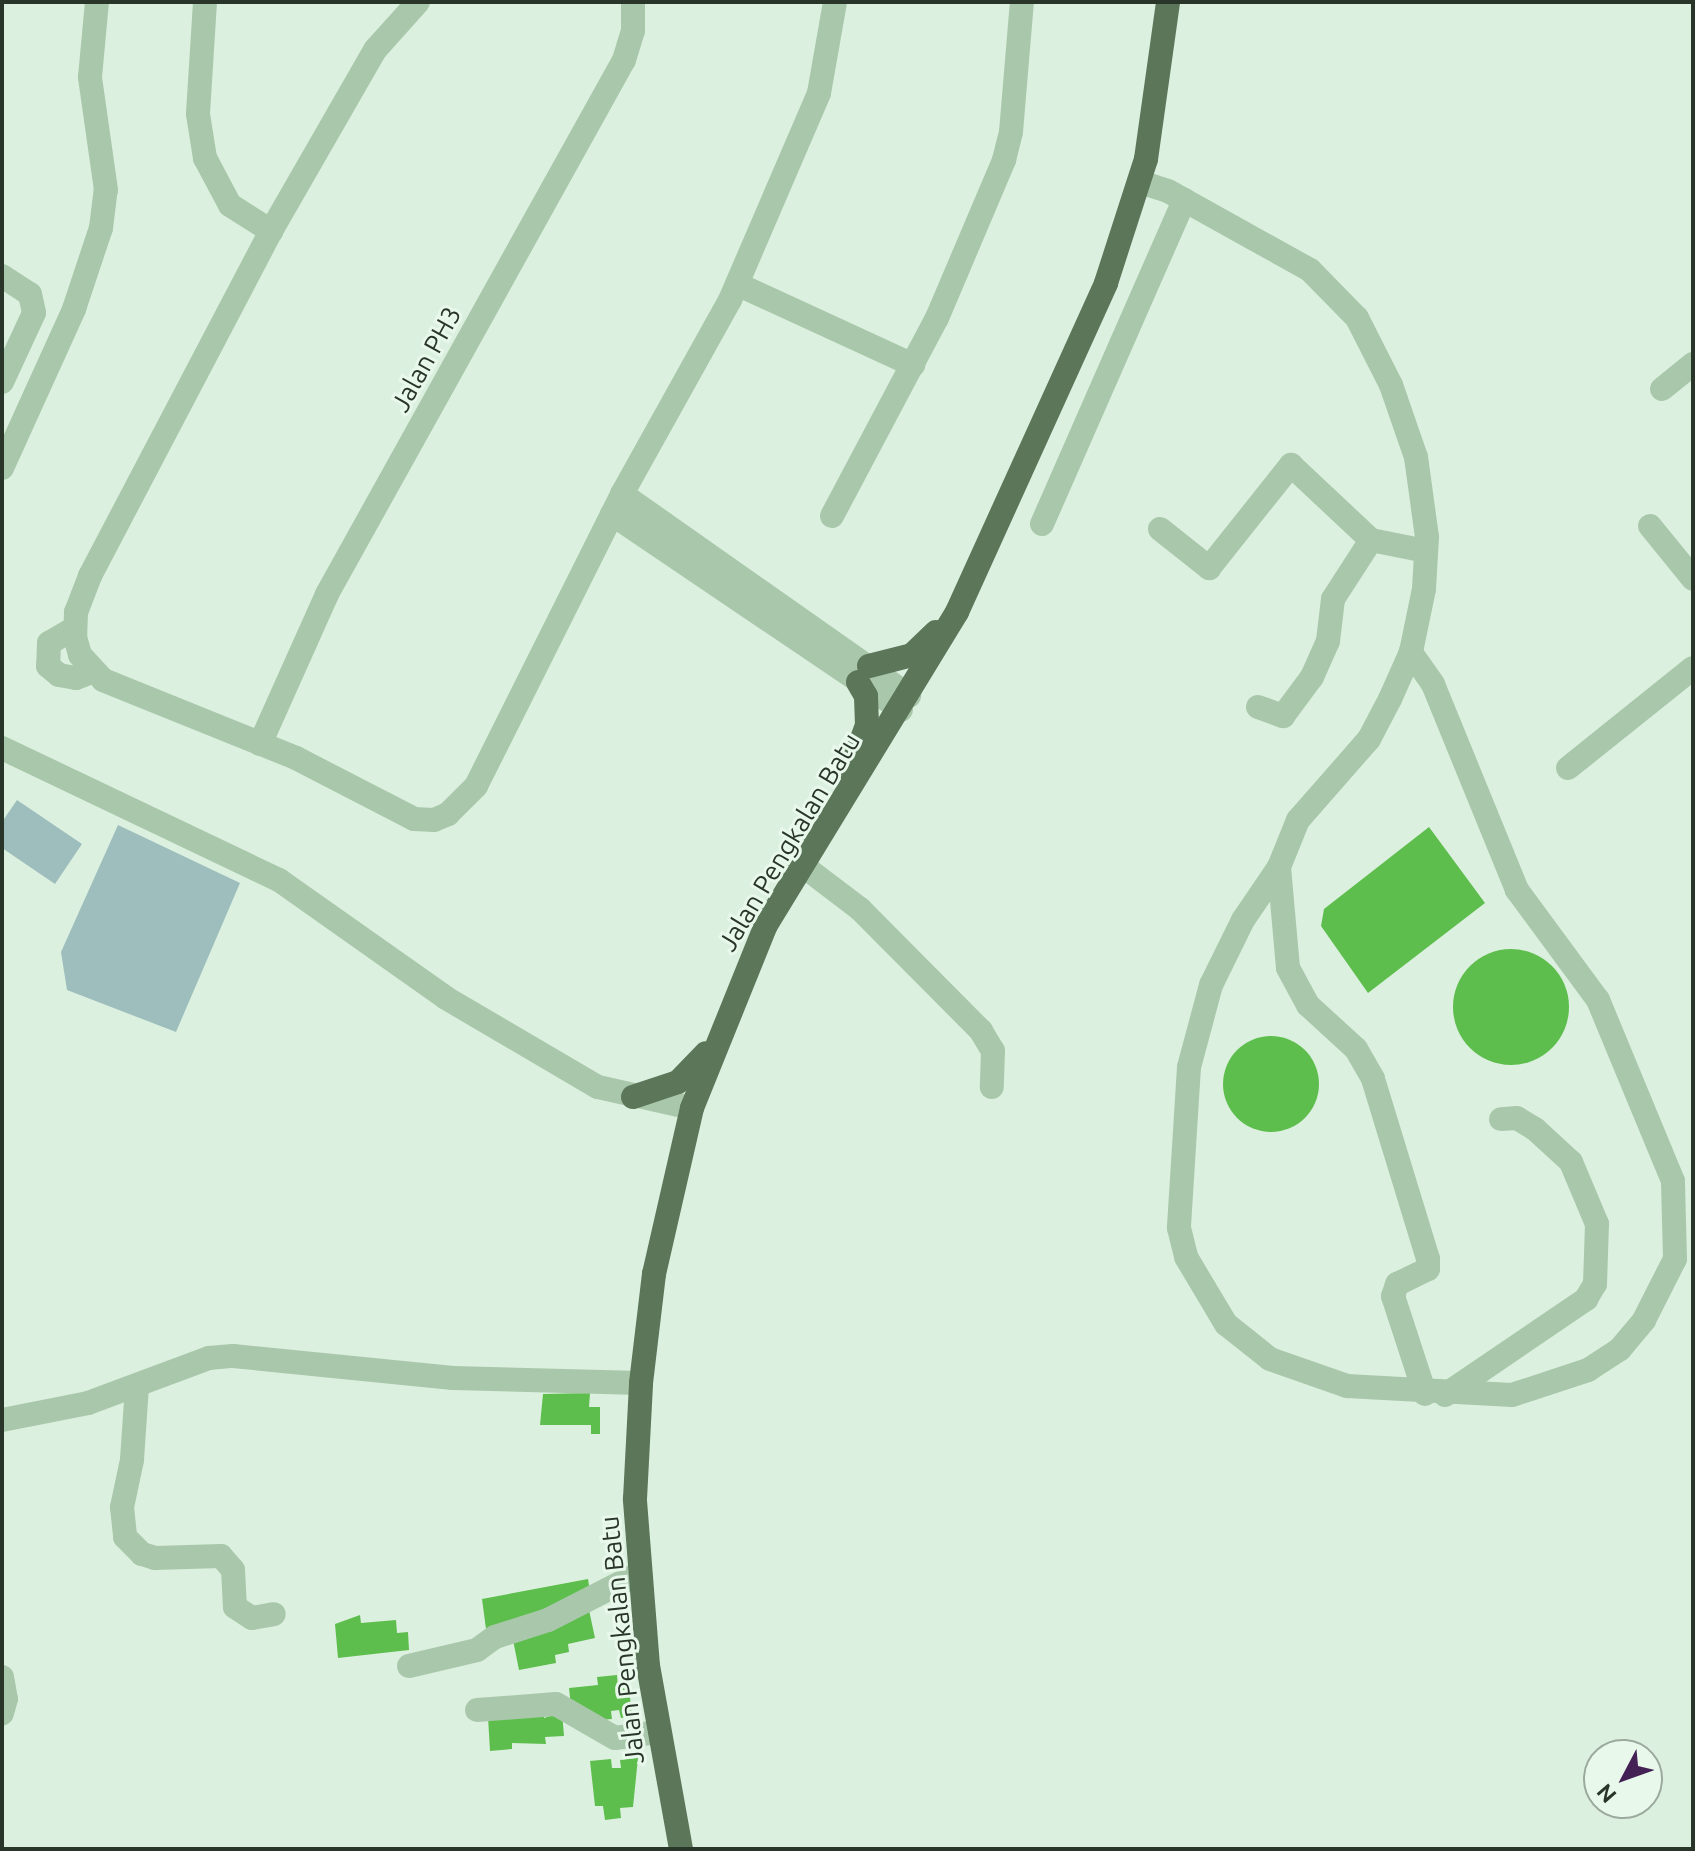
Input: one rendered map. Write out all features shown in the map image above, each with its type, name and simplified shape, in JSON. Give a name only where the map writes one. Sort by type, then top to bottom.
[{"type":"main road","name":"Jalan Pengkalan Batu","points":[[681,1849],[657,1732],[638,1574],[641,1383],[654,1274],[692,1108],[747,964],[802,865],[905,703],[957,612],[1106,283],[1140,182],[1168,2]]},
{"type":"main road","points":[[836,811],[867,725],[863,674],[912,655],[957,612]]},
{"type":"main road","points":[[633,1097],[678,1082],[719,1033]]},
{"type":"street","points":[[2,468],[74,309],[101,228],[106,190],[90,65],[97,2]]},
{"type":"street","points":[[205,2],[198,114],[205,158],[230,205],[271,231]]},
{"type":"street","points":[[418,2],[375,50],[271,231],[96,563],[76,612],[75,628],[80,655],[92,672],[260,744],[414,819],[448,814],[476,786],[617,504],[737,284],[819,93],[835,2]]},
{"type":"street","name":"Jalan PH3","points":[[260,744],[327,594],[624,60],[633,31],[633,2]]},
{"type":"street","points":[[832,516],[913,365],[1004,160],[1011,132],[1022,2]]},
{"type":"street","points":[[1140,182],[1184,200],[1310,270],[1357,318],[1385,371],[1416,457],[1426,551],[1411,652],[1369,739],[1298,820],[1279,867],[1227,948],[1197,1030],[1189,1067],[1179,1228],[1186,1257],[1226,1324],[1270,1359],[1347,1386],[1435,1394],[1512,1395],[1550,1386],[1620,1349],[1662,1291],[1675,1259],[1677,1218],[1673,1181],[1598,1000],[1517,890],[1433,684],[1411,652]]},
{"type":"street","points":[[1042,524],[1184,200]]},
{"type":"street","points":[[2,276],[30,294],[34,313],[2,382]]},
{"type":"street","points":[[737,284],[913,365]]},
{"type":"street","points":[[1662,389],[1693,364]]},
{"type":"street","points":[[1160,529],[1209,568],[1291,465],[1371,540],[1388,548],[1426,551]]},
{"type":"street","points":[[617,504],[905,703]]},
{"type":"street","points":[[1650,526],[1693,579]]},
{"type":"street","points":[[1258,707],[1283,716],[1312,677],[1328,641],[1333,599],[1371,540]]},
{"type":"street","points":[[75,628],[49,643],[48,666],[59,675],[76,678],[92,672]]},
{"type":"street","points":[[1568,768],[1693,668]]},
{"type":"street","points":[[2,748],[269,874],[446,998],[598,1087],[692,1108]]},
{"type":"street","points":[[802,865],[860,909],[981,1031],[993,1051],[992,1087]]},
{"type":"street","points":[[1279,867],[1288,968],[1308,1005],[1356,1049],[1373,1079],[1428,1259],[1428,1269],[1397,1284],[1393,1296],[1435,1394]]},
{"type":"street","points":[[1435,1394],[1586,1299],[1595,1284],[1597,1224],[1571,1162],[1535,1129],[1517,1118],[1501,1119]]},
{"type":"street","points":[[7,1415],[137,1386],[209,1358],[233,1356],[453,1378],[641,1383]]},
{"type":"street","points":[[137,1386],[132,1460],[122,1507],[125,1537],[142,1554],[155,1558],[221,1556],[233,1570],[235,1607],[252,1618],[274,1614]]},
{"type":"street","points":[[409,1666],[477,1650],[495,1637],[548,1620],[638,1574]]},
{"type":"street","points":[[2,1677],[2,1713]]},
{"type":"street","points":[[477,1710],[556,1704],[615,1738],[657,1732]]},
{"type":"shaded area","points":[[17,800],[82,844],[55,884],[2,848],[2,822]]},
{"type":"shaded area","points":[[118,825],[240,883],[176,1032],[67,990],[61,952]]},
{"type":"building","points":[[1429,827],[1485,903],[1368,993],[1321,926],[1324,909]]},
{"type":"building","points":[[1511,949],[1533,954],[1552,966],[1564,985],[1569,1007],[1564,1029],[1552,1048],[1533,1060],[1511,1065],[1489,1060],[1470,1048],[1458,1029],[1453,1007],[1458,985],[1470,966],[1489,954]]},
{"type":"building","points":[[1271,1036],[1289,1039],[1305,1050],[1316,1066],[1319,1084],[1316,1102],[1305,1118],[1289,1129],[1271,1132],[1253,1129],[1237,1118],[1226,1102],[1223,1084],[1226,1066],[1237,1050],[1253,1039]]},
{"type":"building","points":[[590,1393],[589,1407],[600,1407],[600,1434],[591,1434],[591,1425],[540,1425],[543,1394]]},
{"type":"building","points":[[588,1579],[590,1592],[556,1613],[486,1629],[482,1599]]},
{"type":"building","points":[[589,1610],[595,1638],[568,1644],[569,1652],[555,1655],[556,1663],[519,1670],[512,1635]]},
{"type":"building","points":[[360,1615],[361,1623],[396,1620],[397,1633],[408,1632],[409,1650],[338,1658],[335,1624]]},
{"type":"building","points":[[617,1675],[618,1689],[629,1688],[632,1716],[621,1718],[619,1710],[611,1711],[612,1719],[589,1721],[571,1707],[569,1688],[598,1685],[597,1677]]},
{"type":"building","points":[[544,1709],[544,1718],[562,1712],[564,1736],[545,1737],[546,1744],[512,1743],[512,1749],[490,1751],[488,1717]]},
{"type":"building","points":[[638,1758],[633,1807],[620,1808],[621,1818],[605,1820],[603,1806],[595,1806],[590,1761],[611,1759],[612,1768],[621,1768],[620,1760]]}]
